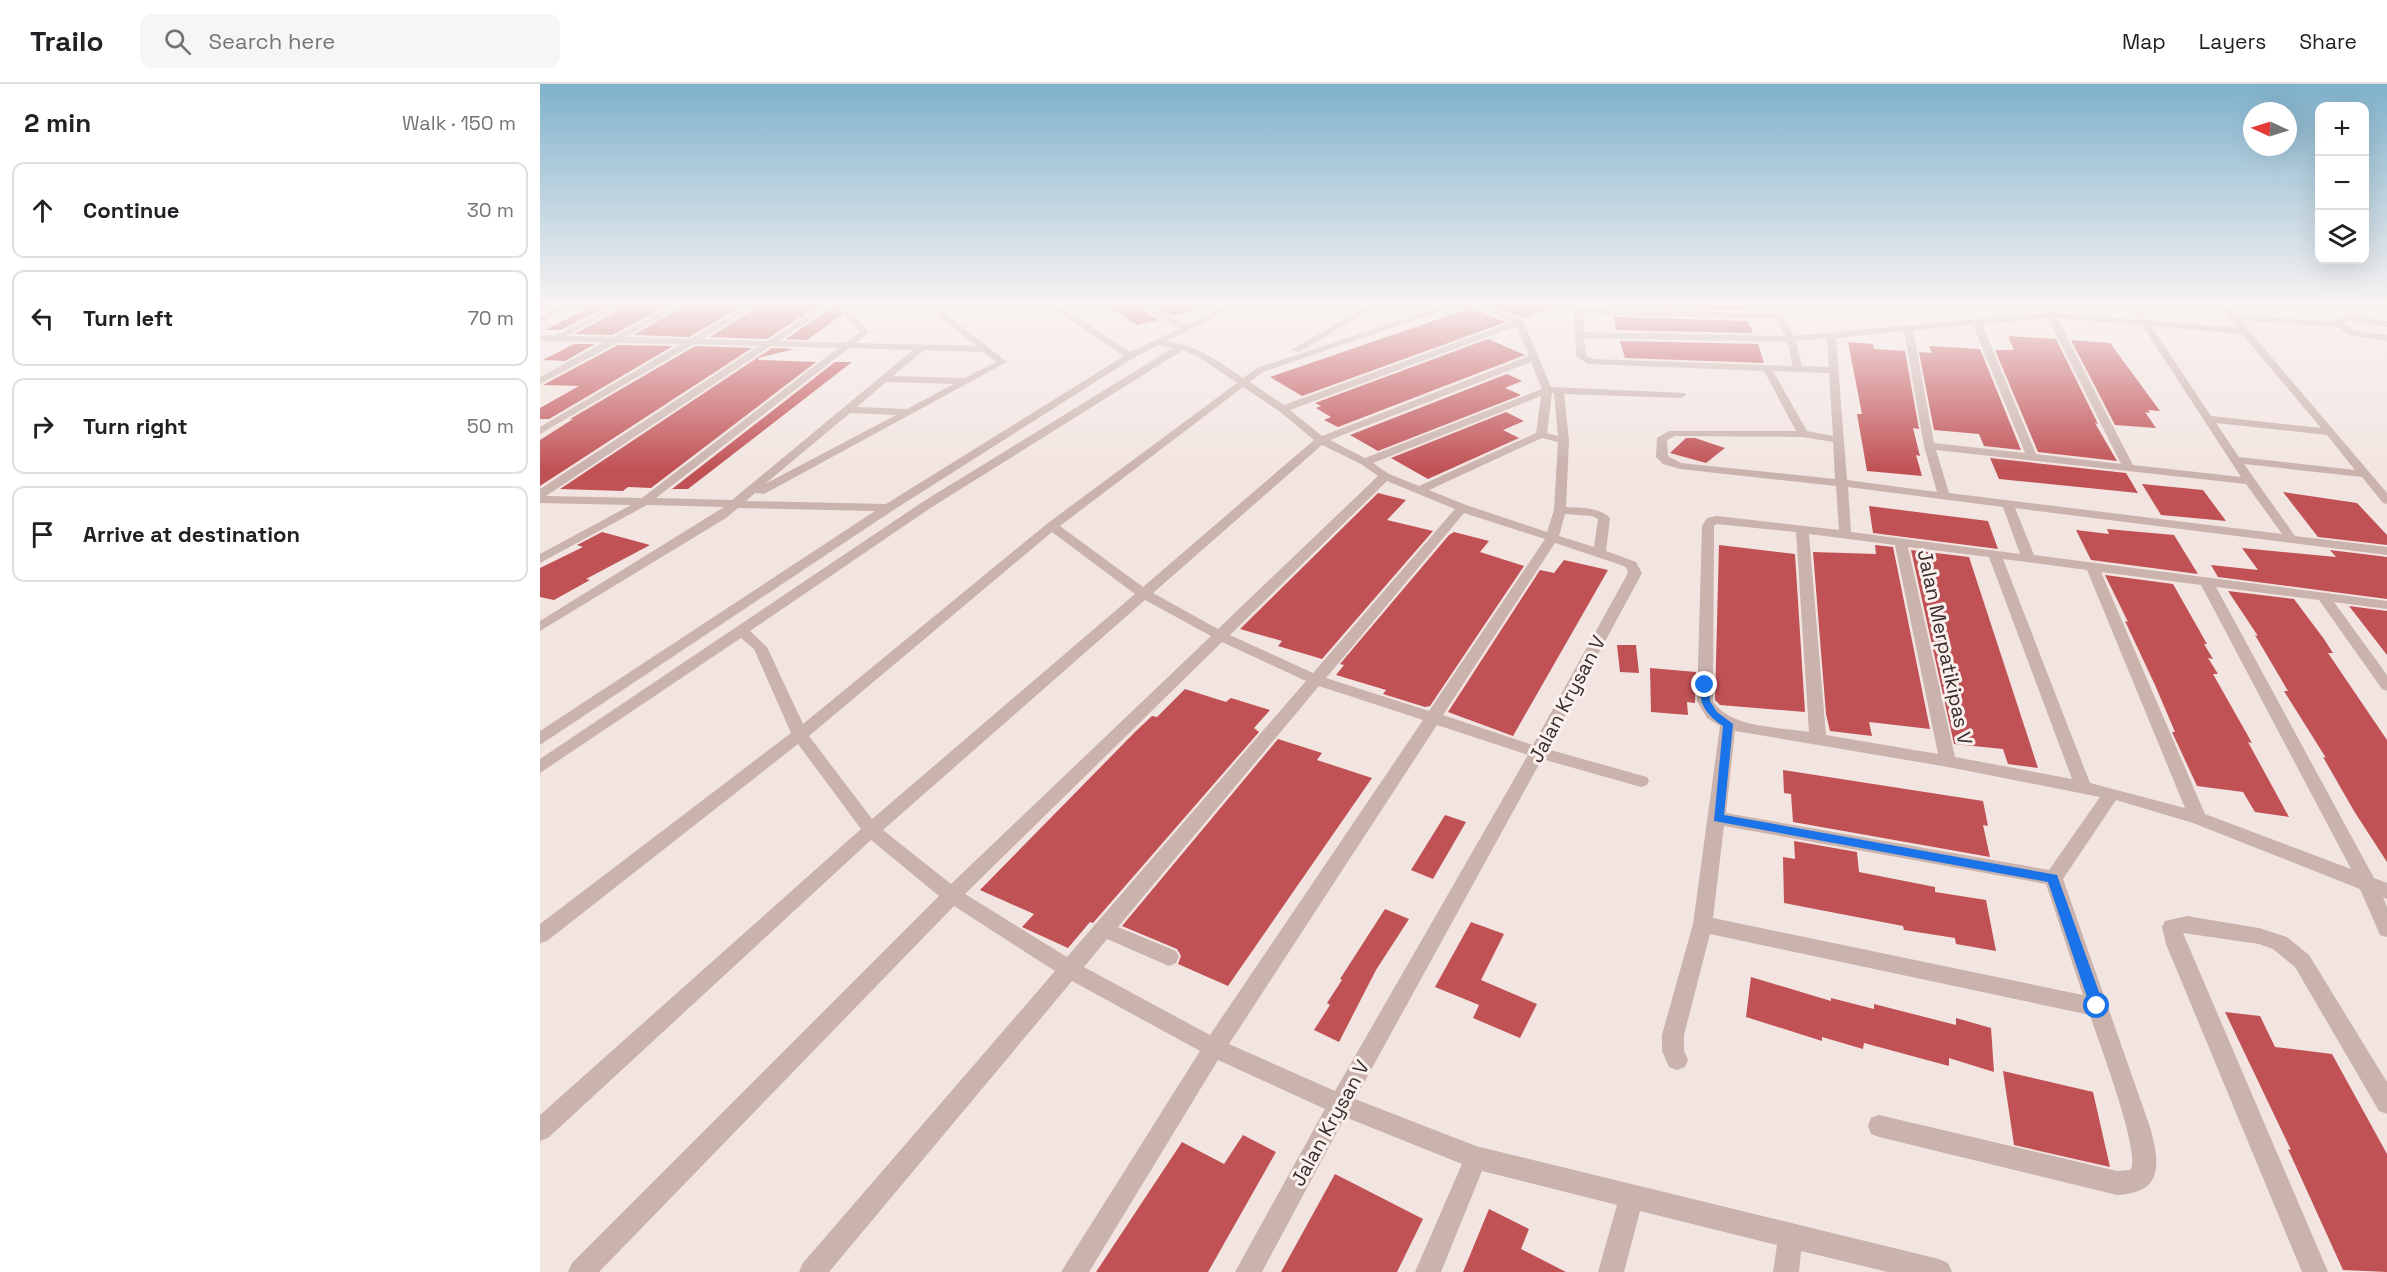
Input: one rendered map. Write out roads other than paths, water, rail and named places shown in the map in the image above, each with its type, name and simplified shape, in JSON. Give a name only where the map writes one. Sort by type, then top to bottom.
[{"type":"street","points":[[540,381],[578,359]]},
{"type":"street","points":[[540,431],[661,359]]},
{"type":"street","points":[[540,496],[744,359]]},
{"type":"street","points":[[540,559],[643,503],[830,359]]},
{"type":"street","points":[[736,504],[907,359]]},
{"type":"street","points":[[540,627],[642,566],[736,504],[1002,362],[999,359]]},
{"type":"street","points":[[540,739],[893,505],[1125,359]]},
{"type":"street","points":[[540,767],[743,632],[928,504],[1160,359]]},
{"type":"street","name":"Jalan Krysan V","points":[[1209,359],[1283,409],[1321,440],[1365,462],[1385,476],[1462,508],[1631,565],[1635,573],[1538,752],[1339,1104],[1248,1272]]},
{"type":"street","points":[[540,935],[800,735],[1052,526],[1260,370],[1279,359]]},
{"type":"street","points":[[1260,370],[1292,359]]},
{"type":"street","points":[[1283,409],[1418,359]]},
{"type":"street","points":[[540,1130],[871,830],[1321,440],[1529,359]]},
{"type":"street","points":[[1534,359],[1547,390],[1541,435]]},
{"type":"street","points":[[1585,359],[1597,363],[1834,370]]},
{"type":"street","points":[[1796,359],[1798,368]]},
{"type":"street","points":[[1833,359],[1845,534]]},
{"type":"street","points":[[1914,359],[1929,446],[1944,495]]},
{"type":"street","points":[[1992,359],[2031,455]]},
{"type":"street","points":[[2073,359],[2128,466]]},
{"type":"street","points":[[2169,359],[2249,481],[2292,540]]},
{"type":"street","points":[[2266,359],[2387,500]]},
{"type":"street","points":[[1767,368],[1803,434]]},
{"type":"street","points":[[883,379],[968,381]]},
{"type":"street","points":[[1365,462],[1547,390],[1681,395]]},
{"type":"street","points":[[1074,1272],[1214,1048],[1552,538],[1560,510],[1564,440],[1559,390]]},
{"type":"street","points":[[846,410],[911,412]]},
{"type":"street","points":[[2207,419],[2328,432]]},
{"type":"street","points":[[1838,440],[1803,434],[1673,433],[1662,438],[1662,457],[1667,462],[1680,466],[1944,495],[2008,505],[2387,551]]},
{"type":"street","points":[[1419,490],[1541,435],[1564,440]]},
{"type":"street","points":[[1929,446],[2031,455],[2249,481]]},
{"type":"street","points":[[2235,460],[2365,474]]},
{"type":"street","points":[[580,1272],[952,895],[1385,476]]},
{"type":"street","points":[[540,496],[643,503],[928,504]]},
{"type":"street","points":[[2008,505],[2029,559]]},
{"type":"street","points":[[812,1272],[1462,508]]},
{"type":"street","points":[[1560,510],[1595,513],[1604,518],[1599,554]]},
{"type":"street","points":[[2387,605],[1845,534],[1717,520],[1711,521],[1708,526],[1705,701],[1713,714],[1728,724],[1948,761],[2112,793],[2198,818],[2387,891]]},
{"type":"street","points":[[1052,526],[1144,594],[1219,635],[1317,680],[1538,752],[1641,781]]},
{"type":"street","points":[[1802,529],[1818,739]]},
{"type":"street","name":"Jalan Merpatikipas V","points":[[1901,542],[1948,761]]},
{"type":"street","points":[[1995,555],[2084,786]]},
{"type":"street","points":[[2093,568],[2198,818]]},
{"type":"street","points":[[2207,583],[2367,882],[2387,929]]},
{"type":"street","points":[[2324,598],[2387,686]]},
{"type":"street","points":[[743,632],[760,647],[800,735],[871,830],[952,895],[1069,969],[1214,1048],[1339,1104],[1476,1158],[1939,1272]]},
{"type":"street","points":[[1677,1060],[1673,1051],[1673,1035],[1703,924],[1728,724]]},
{"type":"street","points":[[2053,878],[2112,793]]},
{"type":"street","points":[[1718,818],[2053,878]]},
{"type":"street","points":[[1879,1126],[2100,1179],[2132,1184],[2139,1179],[2146,1168],[2146,1156],[2053,878]]},
{"type":"street","points":[[1703,924],[2097,1006]]},
{"type":"street","points":[[2314,1272],[2176,944],[2172,927],[2187,924],[2259,936],[2280,943],[2302,961],[2387,1103]]},
{"type":"street","points":[[1103,929],[1169,957]]},
{"type":"street","points":[[1428,1272],[1476,1158]]},
{"type":"street","points":[[1611,1272],[1632,1196]]},
{"type":"street","points":[[1786,1272],[1791,1234]]}]
